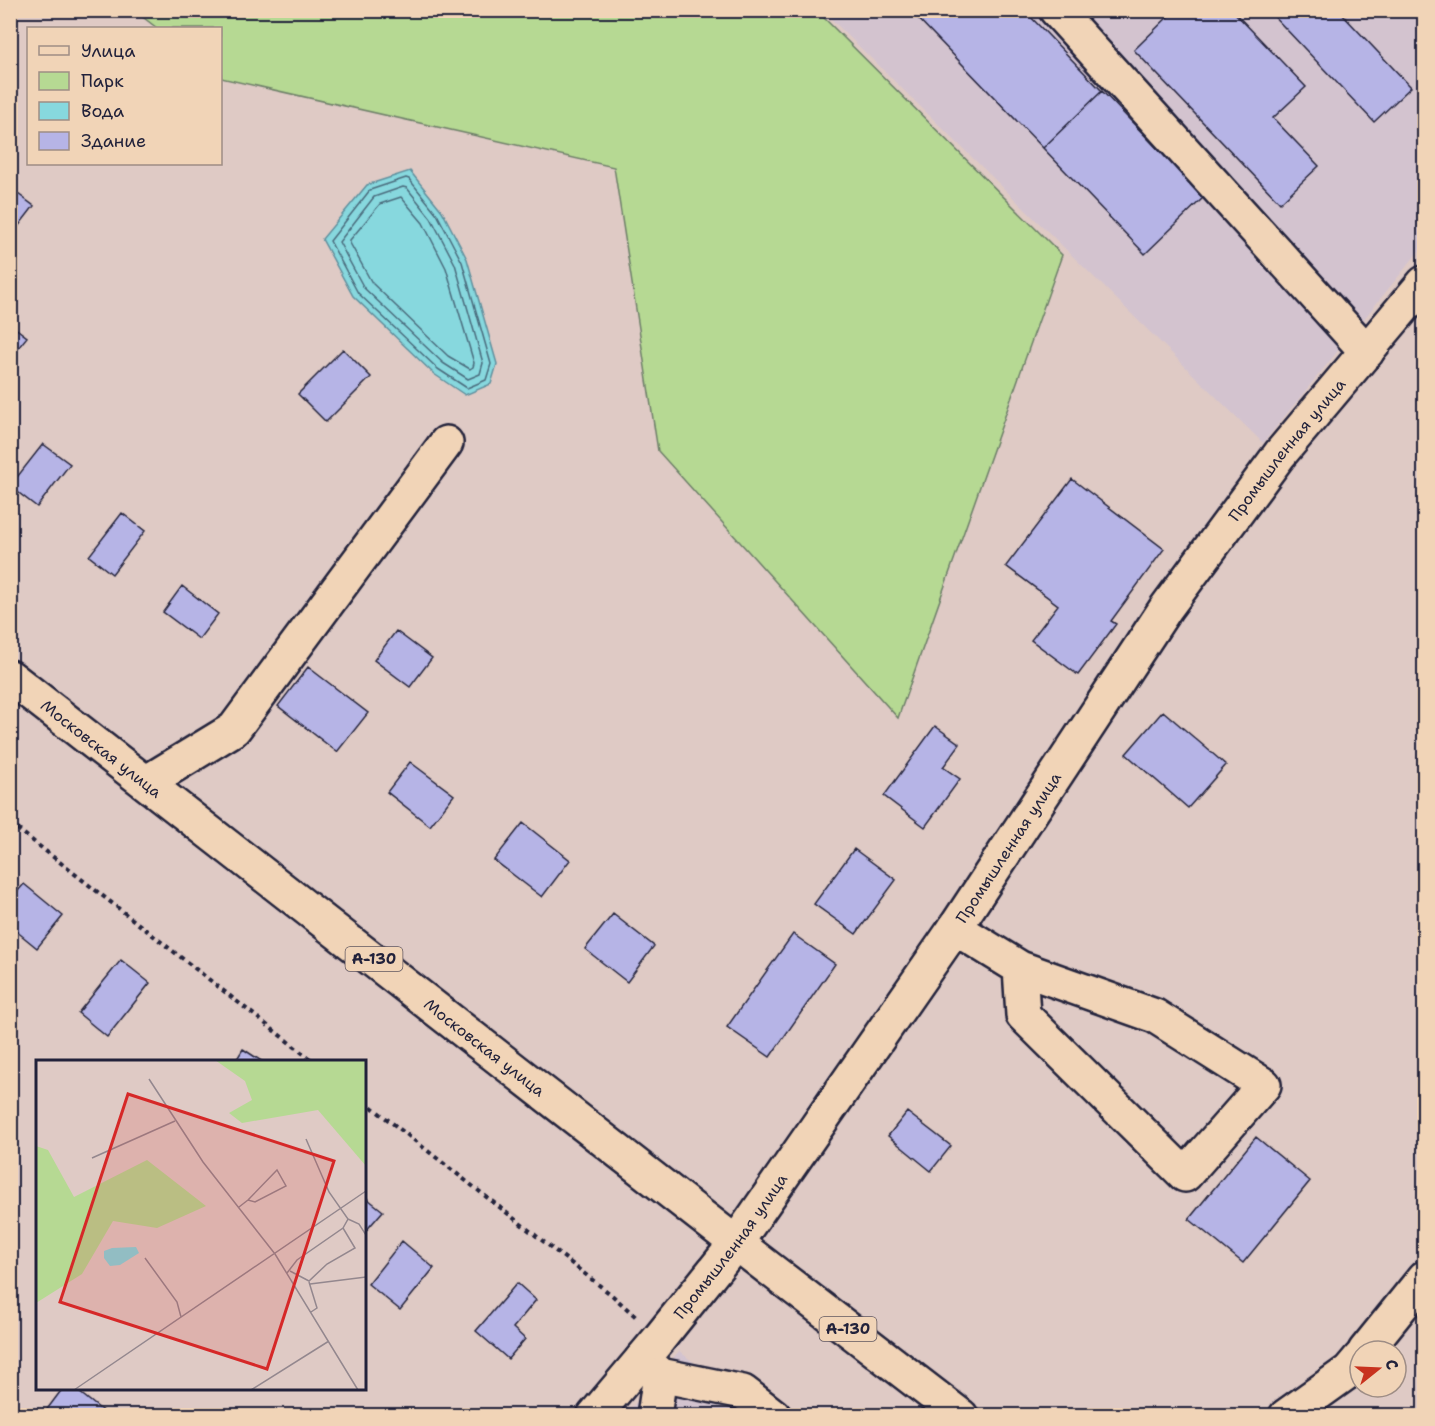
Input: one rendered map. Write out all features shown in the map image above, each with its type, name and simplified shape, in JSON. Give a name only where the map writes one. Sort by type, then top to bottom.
[{"type":"main road","points":[[1056,10],[1367,352]]},
{"type":"main road","name":"Промышленная улица","points":[[594,1416],[654,1358],[736,1243],[955,928],[1166,608],[1280,454],[1425,283]]},
{"type":"main road","points":[[147,782],[234,729],[446,443]]},
{"type":"main road","name":"Московская улица","points":[[10,677],[961,1416]]},
{"type":"main road","points":[[955,928],[1020,968],[1155,1016],[1264,1085],[1185,1175],[1023,1015],[1020,968]]},
{"type":"main road","points":[[1375,1339],[1425,1278]]},
{"type":"main road","points":[[654,1416],[654,1358],[743,1392],[774,1416]]},
{"type":"main road","points":[[1286,1416],[1348,1372]]},
{"type":"path","points":[[10,823],[311,1060]]},
{"type":"path","points":[[366,1103],[613,1296],[654,1358]]},
{"type":"shaded area","points":[[823,11],[1424,11],[1424,245],[1263,443]]},
{"type":"shaded area","points":[[679,1351],[761,1415],[625,1416]]},
{"type":"green space","points":[[135,11],[817,11],[1062,255],[898,718],[658,451],[614,167],[222,78],[222,27],[156,27]]},
{"type":"water","points":[[410,171],[442,211],[467,259],[497,364],[491,384],[465,395],[434,374],[353,296],[322,239],[367,185]]},
{"type":"building","points":[[910,10],[1024,10],[1102,91],[1043,148]]},
{"type":"building","points":[[1175,10],[1232,10],[1306,87],[1273,118],[1319,166],[1280,203],[1134,50]]},
{"type":"building","points":[[1268,10],[1338,10],[1411,87],[1374,122]]},
{"type":"building","points":[[1413,10],[1424,10],[1424,14],[1420,18]]},
{"type":"building","points":[[1102,91],[1204,197],[1145,254],[1043,148]]},
{"type":"building","points":[[10,188],[34,206],[10,237]]},
{"type":"building","points":[[10,324],[27,337],[10,358]]},
{"type":"building","points":[[343,349],[371,377],[326,422],[298,394]]},
{"type":"building","points":[[43,444],[70,464],[37,507],[10,486]]},
{"type":"building","points":[[1072,479],[1164,549],[1111,621],[1116,624],[1078,675],[1031,640],[1058,605],[1006,566]]},
{"type":"building","points":[[122,513],[145,531],[112,574],[89,556]]},
{"type":"building","points":[[182,586],[218,614],[199,639],[163,612]]},
{"type":"building","points":[[396,631],[432,658],[410,687],[374,660]]},
{"type":"building","points":[[308,667],[368,713],[337,752],[278,706]]},
{"type":"building","points":[[1163,711],[1226,765],[1188,808],[1126,754]]},
{"type":"building","points":[[935,726],[960,744],[943,767],[960,779],[925,827],[884,796]]},
{"type":"building","points":[[410,762],[454,795],[430,826],[387,792]]},
{"type":"building","points":[[523,823],[570,860],[542,897],[494,860]]},
{"type":"building","points":[[854,849],[896,880],[856,934],[814,904]]},
{"type":"building","points":[[24,884],[63,916],[37,948],[10,926],[10,900]]},
{"type":"building","points":[[613,914],[654,946],[627,982],[585,949]]},
{"type":"building","points":[[793,934],[835,964],[770,1057],[727,1027]]},
{"type":"building","points":[[121,960],[150,983],[107,1037],[78,1013]]},
{"type":"building","points":[[243,1049],[260,1060],[236,1060]]},
{"type":"building","points":[[907,1112],[951,1146],[931,1171],[888,1136]]},
{"type":"building","points":[[1256,1137],[1310,1181],[1243,1263],[1189,1219]]},
{"type":"building","points":[[366,1198],[383,1211],[366,1231]]},
{"type":"building","points":[[402,1241],[434,1268],[400,1310],[368,1284]]},
{"type":"building","points":[[517,1283],[536,1300],[513,1328],[525,1339],[508,1359],[476,1331]]},
{"type":"building","points":[[62,1390],[76,1390],[105,1413],[102,1416],[42,1416]]}]
